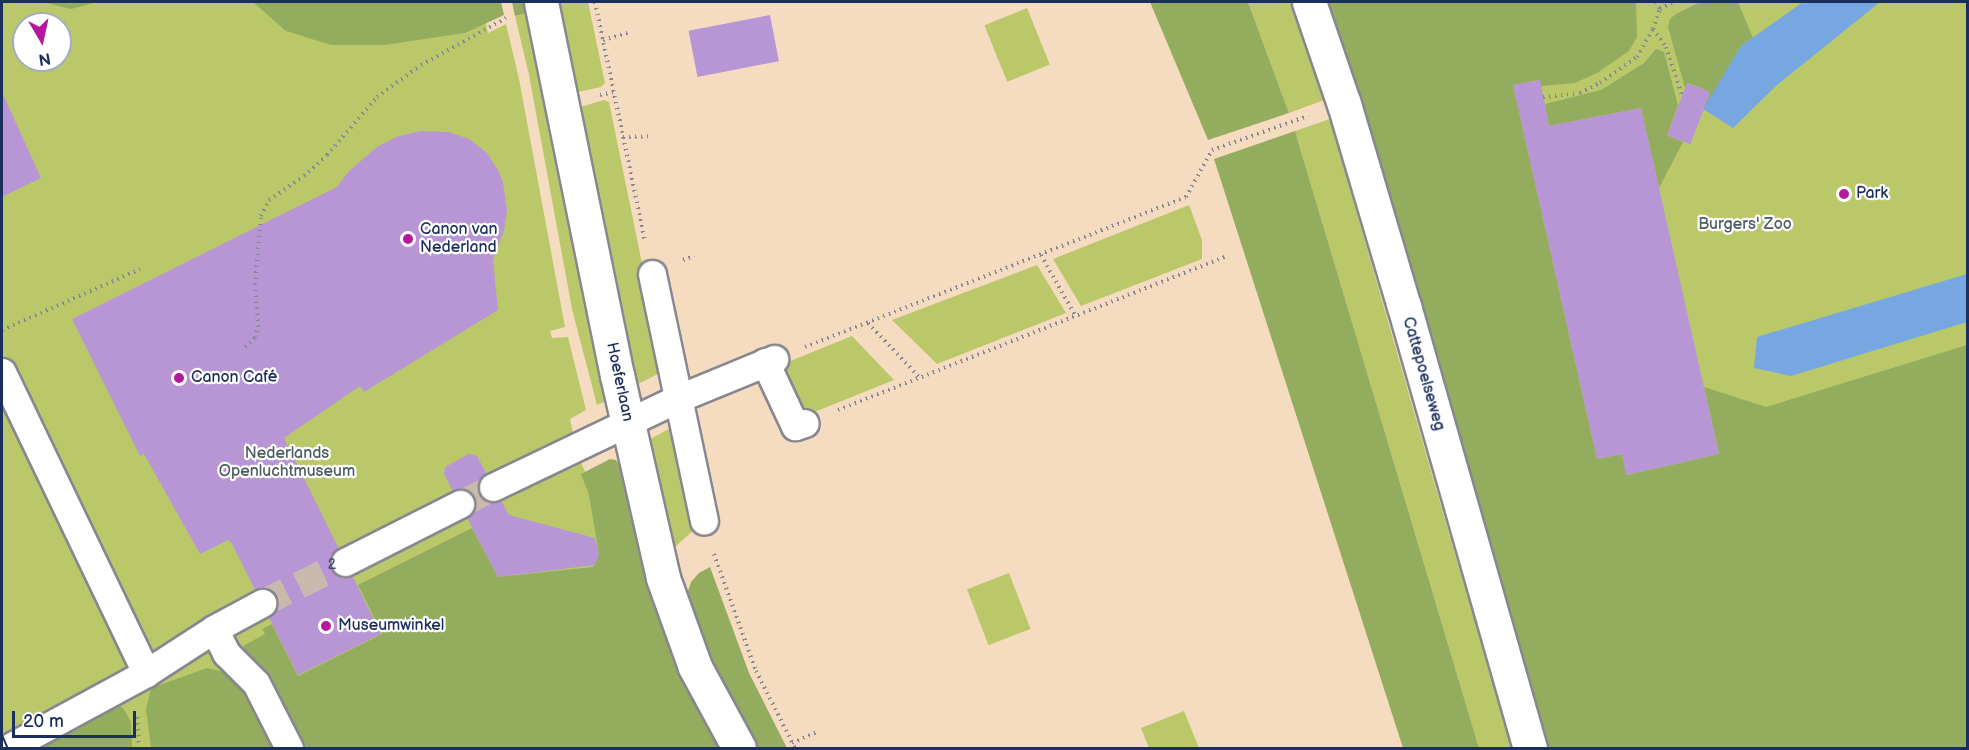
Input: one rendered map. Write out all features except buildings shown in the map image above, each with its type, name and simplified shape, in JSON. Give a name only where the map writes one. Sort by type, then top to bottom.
[{"type":"street","name":"Hoeferlaan","points":[[542,2],[628,422],[663,578],[695,667],[739,748]]},
{"type":"street","name":"Cattepoelseweg","points":[[1309,2],[1344,104],[1401,295],[1530,748]]},
{"type":"street","points":[[652,274],[704,521]]},
{"type":"street","points":[[493,487],[679,398],[770,361],[795,426],[805,423]]},
{"type":"street","points":[[2,372],[146,673]]},
{"type":"street","points":[[345,562],[460,504]]},
{"type":"street","points":[[9,748],[146,673],[214,629],[262,603]]},
{"type":"street","points":[[214,629],[226,653],[256,683],[289,748]]},
{"type":"path","points":[[595,2],[652,274]]},
{"type":"path","points":[[1656,2],[1660,9]]},
{"type":"path","points":[[1543,97],[1580,93],[1600,83],[1638,57],[1653,29],[1660,9],[1673,2]]},
{"type":"path","points":[[245,347],[255,338],[258,327],[255,285],[261,216],[269,200],[304,176],[327,155],[377,97],[421,65],[510,16]]},
{"type":"path","points":[[1653,29],[1666,47],[1682,95]]},
{"type":"path","points":[[603,40],[628,33]]},
{"type":"path","points":[[770,361],[1186,197],[1212,150],[1291,122]]},
{"type":"path","points":[[623,136],[648,136]]},
{"type":"path","points":[[1041,255],[1076,317]]},
{"type":"path","points":[[805,423],[1225,257]]},
{"type":"path","points":[[2,330],[140,269]]},
{"type":"path","points":[[868,323],[919,377]]},
{"type":"path","points":[[704,521],[756,671],[795,748]]},
{"type":"path","points":[[792,743],[817,732]]},
{"type":"green space","name":"Nederlands Openluchtmuseum","points":[[2,2],[482,2],[488,33],[506,24],[519,79],[565,327],[550,331],[552,338],[568,337],[586,410],[570,419],[577,452],[656,644],[711,748],[2,748]]},
{"type":"green space","points":[[42,2],[97,2],[71,9]]},
{"type":"green space","points":[[253,2],[501,2],[504,15],[465,33],[384,45],[331,45],[286,31]]},
{"type":"green space","points":[[512,2],[525,2],[528,13],[515,16]]},
{"type":"green space","points":[[555,2],[588,2],[605,83],[601,87],[578,92],[573,88]]},
{"type":"green space","points":[[1150,2],[1248,2],[1289,113],[1208,140]]},
{"type":"green space","points":[[1248,2],[1292,2],[1324,100],[1289,113]]},
{"type":"green space","points":[[1329,2],[1636,2],[1637,37],[1629,51],[1597,73],[1575,83],[1541,86],[1539,80],[1513,85],[1597,459],[1622,454],[1627,475],[1719,454],[1704,387],[1766,407],[1967,345],[1967,748],[1549,748],[1361,96]]},
{"type":"green space","name":"Burgers' Zoo","points":[[1463,2],[1967,2],[1967,748],[1664,748]]},
{"type":"green space","points":[[1700,2],[1738,2],[1753,38],[1741,46],[1701,114],[1710,92],[1688,83],[1685,88],[1668,27],[1670,19],[1676,14]]},
{"type":"green space","points":[[1027,8],[1050,65],[1007,82],[984,25]]},
{"type":"green space","points":[[528,13],[606,401],[597,405],[572,309],[529,75],[515,16]]},
{"type":"green space","points":[[1656,49],[1664,52],[1678,105],[1667,135],[1683,142],[1659,188],[1641,108],[1549,126],[1545,104],[1601,90],[1644,63]]},
{"type":"green space","points":[[604,100],[609,102],[664,371],[636,385],[578,112],[580,107]]},
{"type":"green space","points":[[1330,119],[1512,748],[1479,748],[1295,131]]},
{"type":"green space","points":[[1295,131],[1479,748],[1403,748],[1214,159]]},
{"type":"green space","points":[[1189,205],[1202,240],[1202,259],[1081,306],[1053,259]]},
{"type":"green space","points":[[1037,265],[1066,313],[937,364],[892,320]]},
{"type":"green space","points":[[852,336],[894,380],[802,417],[778,366]]},
{"type":"green space","points":[[675,426],[698,526],[676,546],[672,545],[648,440]]},
{"type":"green space","points":[[610,459],[616,460],[620,466],[632,524],[664,621],[724,748],[299,748],[243,646],[265,634],[262,629],[272,624],[298,676],[382,634],[358,585],[472,528],[498,577],[593,567],[599,554],[589,495],[581,474]]},
{"type":"green space","points":[[710,567],[749,673],[787,748],[755,748],[728,702],[689,611],[687,594],[691,582],[699,573]]},
{"type":"green space","points":[[1009,573],[1031,629],[988,645],[967,589]]},
{"type":"green space","points":[[207,668],[238,675],[278,748],[151,748],[146,709],[151,688]]},
{"type":"green space","points":[[116,705],[123,708],[131,722],[132,748],[34,748]]},
{"type":"green space","points":[[1184,711],[1199,748],[1149,748],[1141,728]]},
{"type":"water","points":[[1803,2],[1880,2],[1777,85],[1733,128],[1703,109],[1741,46]]},
{"type":"water","points":[[1967,274],[1967,322],[1791,376],[1754,368],[1757,337]]},
{"type":"tunnel","points":[[460,504],[493,487]]},
{"type":"tunnel","points":[[262,603],[345,562]]},
{"type":"tram line","points":[[2,734],[8,748]]},
{"type":"place","name":"Park","points":[[1844,194]]},
{"type":"place","name":"Canon van Nederland","points":[[408,239]]},
{"type":"place","name":"Canon Café","points":[[179,378]]},
{"type":"place","name":"Museumwinkel","points":[[326,626]]}]
